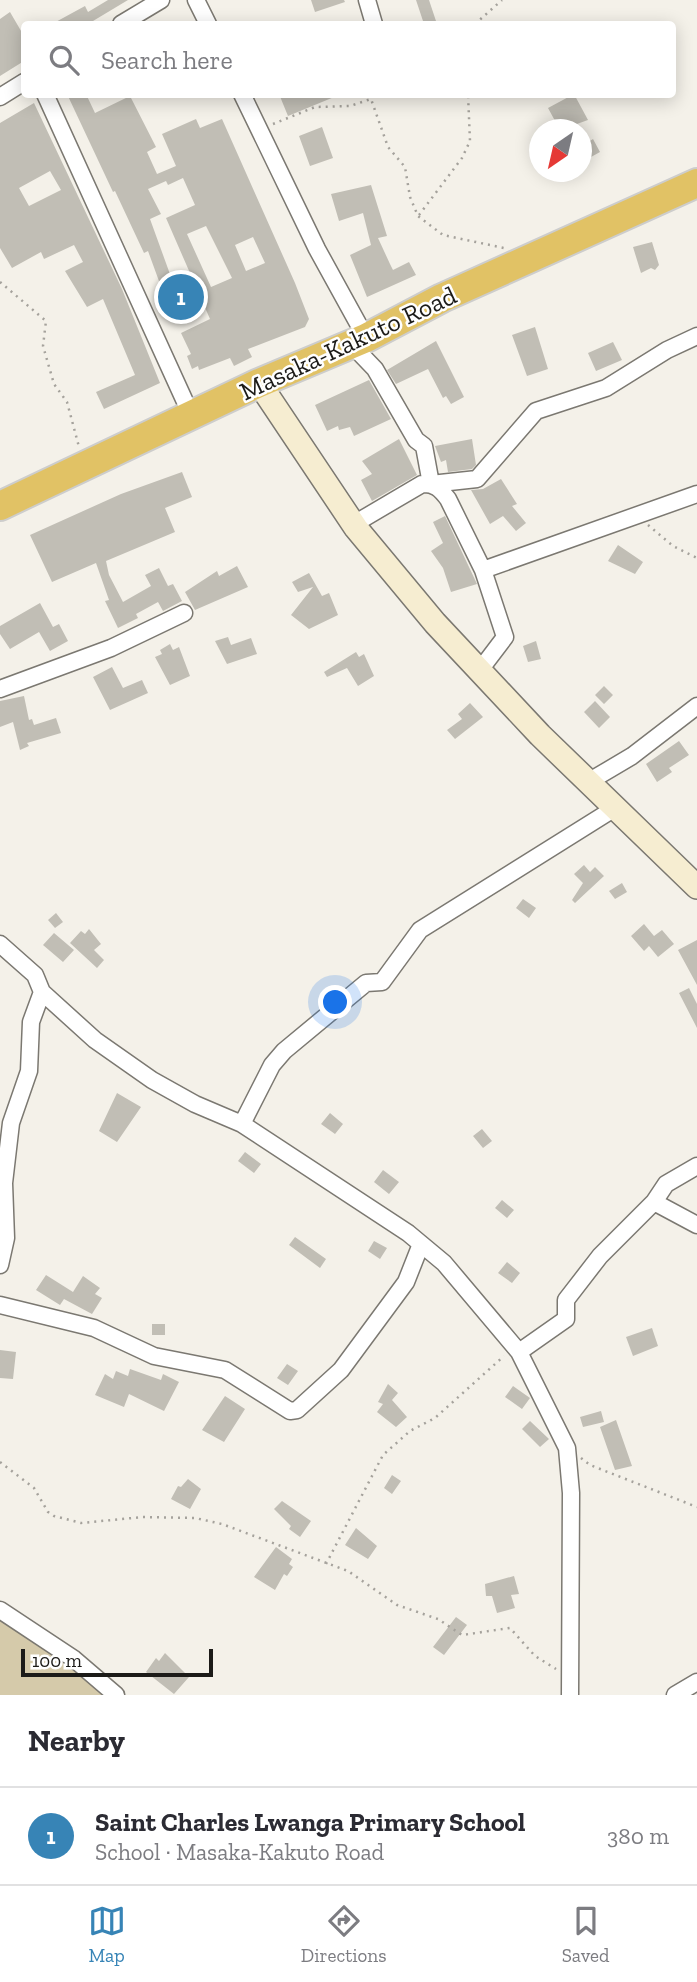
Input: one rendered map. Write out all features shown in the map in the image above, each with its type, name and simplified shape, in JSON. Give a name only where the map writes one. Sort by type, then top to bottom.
[{"type":"highway","name":"Masaka-Kakuto Road","points":[[0,506],[259,383],[359,341],[442,298],[697,183]]},
{"type":"street","points":[[126,21],[162,0]]},
{"type":"street","points":[[196,0],[206,21]]},
{"type":"street","points":[[367,0],[373,21]]},
{"type":"street","points":[[0,97],[21,84]]},
{"type":"street","points":[[47,98],[192,417]]},
{"type":"street","points":[[244,98],[359,341],[416,440],[425,446],[431,484],[449,499],[483,570],[505,637],[480,670]]},
{"type":"street","points":[[354,524],[422,484],[477,479],[536,411],[606,388],[667,350],[697,336]]},
{"type":"street","points":[[259,383],[354,524],[435,623],[588,782],[697,887]]},
{"type":"street","points":[[483,570],[697,494]]},
{"type":"street","points":[[0,689],[111,648],[184,613]]},
{"type":"street","points":[[588,782],[632,756],[697,706]]},
{"type":"street","points":[[242,1124],[272,1065],[284,1051],[366,983],[382,982],[420,930],[615,808]]},
{"type":"street","points":[[0,944],[34,975],[42,992],[95,1040],[152,1080],[195,1104],[242,1124],[360,1199],[421,1244],[453,1273],[519,1352],[567,1448],[571,1493],[568,1574],[570,1687]]},
{"type":"street","points":[[0,1265],[5,1238],[4,1183],[11,1123],[29,1071],[31,1022],[42,992]]},
{"type":"street","points":[[519,1352],[566,1319],[566,1300],[600,1256],[654,1202],[666,1184],[697,1166]]},
{"type":"street","points":[[654,1202],[697,1224]]},
{"type":"street","points":[[0,1305],[85,1325],[154,1356],[225,1370],[244,1380],[280,1407],[297,1410],[341,1370],[406,1282],[421,1244]]},
{"type":"street","points":[[0,1610],[74,1659],[117,1695]]},
{"type":"street","points":[[675,1695],[697,1682]]},
{"type":"path","points":[[478,21],[502,0]]},
{"type":"path","points":[[418,216],[462,158],[470,141],[468,98]]},
{"type":"path","points":[[259,130],[315,107],[349,106],[371,99],[388,147],[405,167],[410,197],[418,216],[443,235],[485,242],[506,249],[524,261]]},
{"type":"path","points":[[0,282],[46,321],[43,346],[54,384],[67,402],[73,419],[84,467]]},
{"type":"path","points":[[638,515],[673,546],[697,558]]},
{"type":"path","points":[[326,1564],[383,1455],[410,1430],[435,1418],[501,1357],[519,1352]]},
{"type":"path","points":[[567,1448],[590,1465],[697,1507]]},
{"type":"path","points":[[0,1462],[34,1488],[48,1512],[54,1516],[81,1523],[143,1517],[195,1518],[222,1524],[348,1571],[397,1605],[438,1619],[462,1635],[510,1628],[535,1656],[570,1687]]},
{"type":"shaded area","points":[[0,1615],[108,1695],[0,1695]]},
{"type":"building","points":[[108,0],[128,0],[93,21],[58,21],[85,6],[88,12]]},
{"type":"building","points":[[311,0],[344,0],[345,2],[315,12]]},
{"type":"building","points":[[416,0],[429,0],[436,21],[423,21]]},
{"type":"building","points":[[10,12],[21,31],[21,63],[0,76],[0,19]]},
{"type":"building","points":[[69,98],[88,98],[95,113],[131,98],[156,147],[147,152],[157,174],[176,166],[162,134],[196,119],[200,128],[222,119],[295,283],[309,319],[305,327],[248,349],[252,357],[234,366],[230,358],[199,370],[198,366],[192,369],[187,356],[191,354],[181,333],[210,319],[166,218],[195,205],[183,178],[168,185],[166,181],[148,189],[161,214],[150,219],[183,310],[171,314],[148,251],[144,253],[115,191],[113,192]],"holes":[[[206,226],[232,278],[211,287],[187,234]],[[253,237],[265,263],[246,271],[235,245]]]},
{"type":"building","points":[[281,98],[332,98],[288,116]]},
{"type":"building","points":[[567,98],[576,98],[587,119],[554,119],[548,108]]},
{"type":"building","points":[[34,103],[122,289],[160,383],[104,409],[96,392],[135,375],[103,299],[87,307],[65,271],[83,262],[74,245],[44,259],[41,252],[12,268],[0,248],[0,123]],"holes":[[[50,171],[61,190],[29,206],[19,188]]]},
{"type":"building","points":[[322,127],[333,158],[310,166],[299,136]]},
{"type":"building","points":[[592,140],[600,152],[592,156]]},
{"type":"building","points":[[371,185],[387,236],[378,238],[393,270],[409,262],[416,275],[367,297],[350,255],[371,245],[363,213],[339,221],[331,194]]},
{"type":"building","points":[[652,242],[659,265],[655,270],[651,268],[641,273],[633,247]]},
{"type":"building","points":[[535,327],[548,369],[527,376],[512,335]]},
{"type":"building","points":[[436,341],[464,397],[451,404],[446,396],[443,398],[428,369],[396,384],[387,370]]},
{"type":"building","points":[[613,342],[622,360],[596,371],[588,353]]},
{"type":"building","points":[[369,380],[391,419],[354,436],[350,427],[339,430],[338,426],[327,431],[315,405]]},
{"type":"building","points":[[399,439],[417,475],[372,501],[361,480],[372,474],[362,461]]},
{"type":"building","points":[[472,439],[476,465],[472,469],[448,472],[446,460],[441,462],[435,446]]},
{"type":"building","points":[[182,472],[192,497],[165,508],[175,532],[106,561],[109,575],[123,602],[151,586],[145,575],[159,568],[168,586],[173,584],[182,601],[163,611],[158,602],[136,614],[138,618],[118,628],[105,601],[109,600],[96,563],[52,582],[30,535],[121,494]]},
{"type":"building","points":[[501,479],[517,504],[512,506],[526,523],[516,531],[503,516],[490,524],[471,490],[483,489]]},
{"type":"building","points":[[445,516],[477,584],[451,592],[443,568],[431,551],[443,543],[433,522]]},
{"type":"building","points":[[618,545],[643,562],[635,574],[608,561]]},
{"type":"building","points":[[237,566],[248,587],[195,610],[185,592],[217,571],[219,576]]},
{"type":"building","points":[[309,573],[322,596],[329,593],[338,615],[309,629],[291,615],[313,587],[298,592],[292,582]]},
{"type":"building","points":[[40,603],[53,627],[59,624],[68,641],[50,651],[39,632],[10,649],[0,634],[0,626]]},
{"type":"building","points":[[228,637],[231,645],[251,638],[257,654],[227,664],[215,641]]},
{"type":"building","points":[[536,641],[541,659],[528,662],[523,646]]},
{"type":"building","points":[[170,644],[173,650],[179,647],[190,676],[170,685],[155,657],[162,654],[160,650]]},
{"type":"building","points":[[356,652],[359,657],[364,654],[374,676],[358,686],[347,668],[327,677],[324,672]]},
{"type":"building","points":[[112,667],[123,688],[142,680],[148,693],[110,710],[93,677]]},
{"type":"building","points":[[604,686],[613,695],[604,704],[595,695]]},
{"type":"building","points":[[24,696],[29,720],[32,719],[34,725],[56,718],[61,733],[27,743],[29,746],[20,750],[13,722],[0,727],[0,701]]},
{"type":"building","points":[[595,701],[610,717],[599,728],[584,712]]},
{"type":"building","points":[[470,703],[483,717],[455,739],[447,730],[462,719],[458,714]]},
{"type":"building","points":[[679,741],[689,755],[669,768],[672,772],[657,782],[646,764]]},
{"type":"building","points":[[584,865],[590,872],[595,867],[604,876],[575,903],[572,900],[583,883],[574,874]]},
{"type":"building","points":[[622,883],[627,892],[615,899],[609,891]]},
{"type":"building","points":[[523,899],[536,908],[529,918],[516,908]]},
{"type":"building","points":[[56,913],[63,922],[55,928],[48,920]]},
{"type":"building","points":[[644,924],[654,936],[662,930],[674,944],[658,957],[649,946],[644,951],[631,936]]},
{"type":"building","points":[[89,929],[101,944],[94,950],[104,960],[97,968],[70,943],[81,931],[85,934]]},
{"type":"building","points":[[54,933],[74,950],[63,962],[43,945]]},
{"type":"building","points":[[697,940],[697,985],[678,950]]},
{"type":"building","points":[[689,988],[697,1004],[697,1028],[679,993]]},
{"type":"building","points":[[117,1093],[141,1107],[117,1142],[99,1131]]},
{"type":"building","points":[[330,1113],[343,1124],[335,1134],[321,1124]]},
{"type":"building","points":[[482,1129],[492,1141],[483,1148],[473,1136]]},
{"type":"building","points":[[245,1152],[261,1164],[254,1173],[238,1161]]},
{"type":"building","points":[[383,1170],[399,1182],[389,1194],[374,1182]]},
{"type":"building","points":[[502,1200],[514,1210],[507,1218],[495,1208]]},
{"type":"building","points":[[295,1237],[326,1259],[320,1268],[289,1245]]},
{"type":"building","points":[[374,1241],[387,1248],[380,1259],[368,1251]]},
{"type":"building","points":[[507,1262],[520,1273],[512,1283],[498,1273]]},
{"type":"building","points":[[46,1275],[73,1292],[83,1276],[100,1288],[95,1294],[102,1298],[92,1314],[64,1299],[60,1305],[36,1290]]},
{"type":"building","points":[[152,1324],[165,1324],[165,1335],[152,1335]]},
{"type":"building","points":[[652,1328],[658,1346],[633,1356],[626,1337]]},
{"type":"building","points":[[0,1350],[16,1352],[13,1379],[0,1378]]},
{"type":"building","points":[[287,1364],[298,1371],[288,1385],[277,1378]]},
{"type":"building","points":[[130,1369],[161,1380],[163,1374],[179,1382],[164,1411],[129,1394],[124,1407],[95,1395],[105,1374],[113,1379],[116,1371],[128,1376]]},
{"type":"building","points":[[388,1384],[398,1393],[392,1400],[407,1417],[396,1427],[377,1412],[383,1404],[378,1402]]},
{"type":"building","points":[[513,1386],[530,1398],[522,1409],[505,1397]]},
{"type":"building","points":[[225,1396],[245,1409],[224,1442],[202,1430]]},
{"type":"building","points":[[601,1411],[604,1422],[583,1427],[580,1417]]},
{"type":"building","points":[[616,1420],[632,1466],[615,1470],[600,1427]]},
{"type":"building","points":[[530,1421],[549,1439],[540,1447],[522,1429]]},
{"type":"building","points":[[392,1475],[401,1481],[392,1494],[384,1488]]},
{"type":"building","points":[[188,1479],[201,1489],[190,1509],[171,1499],[178,1486],[181,1487]]},
{"type":"building","points":[[282,1501],[311,1521],[300,1537],[289,1529],[291,1526],[274,1509]]},
{"type":"building","points":[[356,1528],[377,1546],[368,1559],[345,1545]]},
{"type":"building","points":[[276,1547],[292,1559],[289,1564],[293,1567],[287,1576],[284,1574],[275,1590],[254,1577]]},
{"type":"building","points":[[514,1576],[519,1594],[511,1595],[515,1608],[497,1613],[492,1596],[486,1596],[485,1584]]},
{"type":"building","points":[[456,1617],[467,1625],[444,1655],[433,1647]]},
{"type":"building","points":[[165,1653],[189,1677],[174,1694],[146,1672],[156,1658],[159,1661]]},
{"type":"place","name":"Saint Charles Lwanga Primary School","points":[[181,297]]}]
